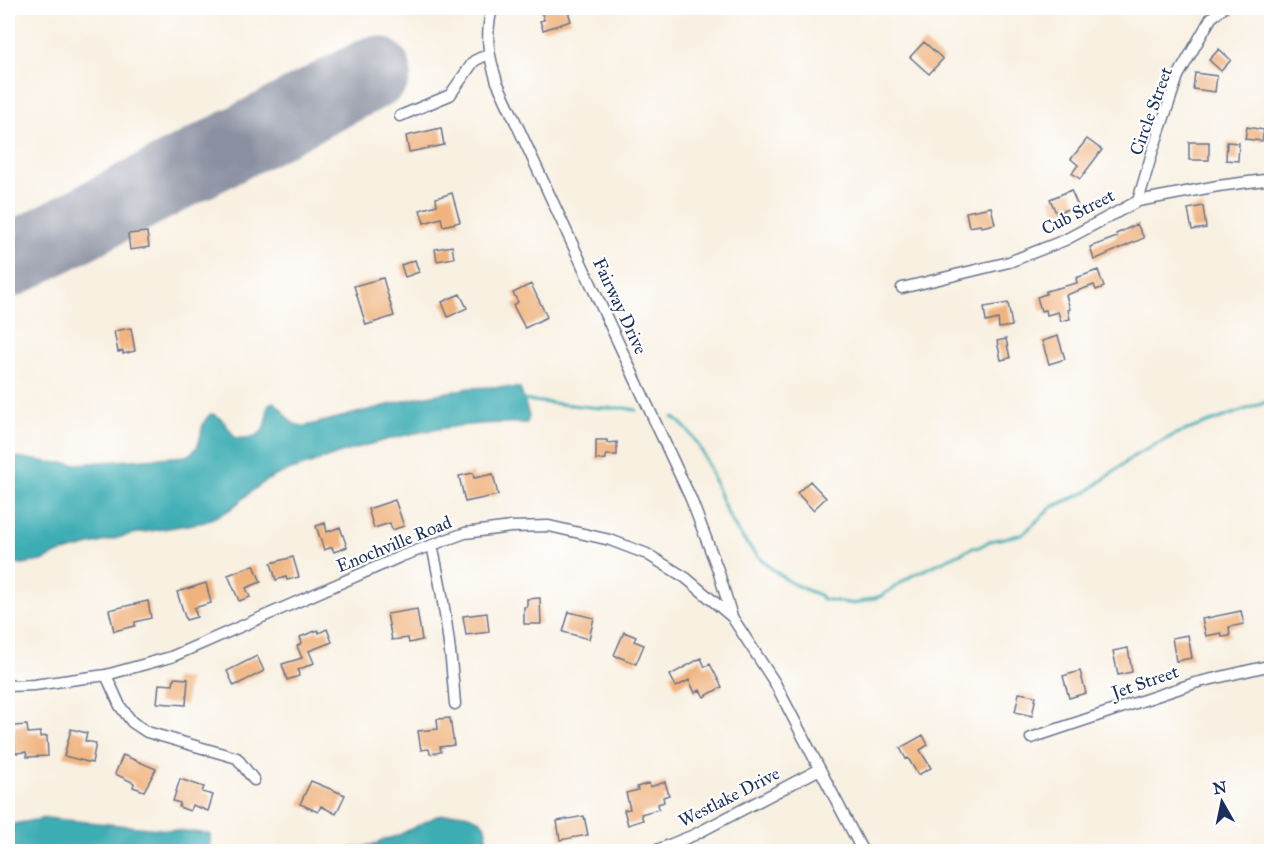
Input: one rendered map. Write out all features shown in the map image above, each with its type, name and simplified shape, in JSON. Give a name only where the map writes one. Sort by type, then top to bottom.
[{"type":"street","name":"Fairway Drive","points":[[492,8],[488,25],[488,54],[497,82],[691,499],[718,570],[732,617]]},
{"type":"street","name":"Circle Street","points":[[1138,201],[1178,76],[1211,18],[1223,8]]},
{"type":"street","points":[[400,116],[450,94],[474,61],[488,54]]},
{"type":"street","name":"Cub Street","points":[[902,288],[1009,262],[1065,240],[1138,201],[1218,186],[1272,179]]},
{"type":"street","name":"Enochville Road","points":[[8,686],[34,685],[106,675],[171,657],[402,556],[465,533],[511,527],[549,526],[610,540],[647,554],[686,578],[732,617],[775,684],[863,852]]},
{"type":"street","points":[[432,545],[450,638],[455,704]]},
{"type":"street","name":"Jet Street","points":[[1031,738],[1195,682],[1272,665]]},
{"type":"street","points":[[106,675],[120,706],[132,722],[147,732],[237,758],[254,780]]},
{"type":"street","name":"Westlake Drive","points":[[652,852],[694,835],[820,769]]},
{"type":"water","points":[[469,388],[520,388],[529,416],[527,423],[472,424],[417,432],[364,446],[273,477],[226,512],[205,522],[132,534],[56,554],[42,561],[8,566],[8,458],[76,464],[186,456],[197,447],[203,424],[211,414],[223,420],[236,438],[245,438],[261,432],[267,421],[269,404],[273,402],[294,424],[306,426],[412,399]]},
{"type":"water","points":[[466,814],[483,824],[486,829],[486,842],[483,851],[333,851],[378,843],[437,816]]},
{"type":"water","points":[[46,818],[210,834],[210,851],[8,851],[8,825]]},
{"type":"building","points":[[540,8],[567,8],[571,21],[543,30],[540,21],[544,20]]},
{"type":"building","points":[[924,42],[943,59],[929,74],[910,57]]},
{"type":"building","points":[[1219,49],[1231,60],[1221,71],[1209,60]]},
{"type":"building","points":[[1195,73],[1217,76],[1215,92],[1193,89]]},
{"type":"building","points":[[1247,127],[1264,130],[1262,141],[1245,139]]},
{"type":"building","points":[[441,128],[444,145],[409,152],[406,136]]},
{"type":"building","points":[[1087,139],[1102,150],[1080,179],[1072,173],[1078,165],[1071,159]]},
{"type":"building","points":[[1189,142],[1209,142],[1209,160],[1189,160]]},
{"type":"building","points":[[1227,142],[1239,143],[1238,161],[1226,160]]},
{"type":"building","points":[[1071,190],[1078,206],[1056,213],[1050,199]]},
{"type":"building","points":[[452,193],[460,222],[443,226],[441,218],[424,223],[420,210],[437,205],[436,198]]},
{"type":"building","points":[[1203,206],[1206,228],[1192,230],[1188,209]]},
{"type":"building","points":[[991,207],[995,224],[969,227],[966,212]]},
{"type":"building","points":[[1137,224],[1144,238],[1094,260],[1090,247],[1117,237],[1116,234]]},
{"type":"building","points":[[147,232],[149,247],[130,250],[128,234]]},
{"type":"building","points":[[452,246],[454,258],[437,261],[435,249]]},
{"type":"building","points":[[415,260],[419,272],[405,277],[401,265]]},
{"type":"building","points":[[1098,270],[1104,287],[1096,290],[1094,285],[1066,295],[1070,319],[1061,321],[1058,312],[1047,315],[1046,310],[1041,311],[1037,297],[1046,294],[1046,291],[1077,283],[1076,278]]},
{"type":"building","points":[[383,278],[394,316],[366,325],[354,286]]},
{"type":"building","points":[[531,284],[547,317],[525,328],[513,305],[518,302],[513,293]]},
{"type":"building","points":[[460,294],[467,308],[448,317],[442,302]]},
{"type":"building","points":[[1008,303],[1012,326],[999,328],[998,319],[986,322],[984,307]]},
{"type":"building","points":[[131,328],[135,351],[123,354],[123,351],[118,352],[114,331]]},
{"type":"building","points":[[1058,336],[1065,359],[1049,364],[1042,341]]},
{"type":"building","points":[[1006,339],[1010,358],[1001,360],[997,341]]},
{"type":"building","points":[[596,440],[607,440],[607,443],[617,442],[617,455],[606,455],[606,459],[596,460]]},
{"type":"building","points":[[473,473],[474,478],[493,474],[498,495],[465,502],[459,476]]},
{"type":"building","points":[[810,481],[826,498],[813,510],[797,493]]},
{"type":"building","points":[[395,500],[404,526],[392,530],[390,523],[374,528],[368,509]]},
{"type":"building","points":[[325,523],[327,532],[340,527],[347,547],[334,552],[332,547],[324,550],[316,526]]},
{"type":"building","points":[[293,557],[299,577],[276,580],[271,563]]},
{"type":"building","points":[[254,565],[261,582],[246,588],[250,597],[239,601],[228,575]]},
{"type":"building","points":[[206,583],[211,603],[194,608],[197,617],[186,620],[177,592]]},
{"type":"building","points":[[540,598],[541,624],[524,624],[524,607],[527,607],[527,599]]},
{"type":"building","points":[[148,601],[151,618],[135,622],[135,626],[114,631],[109,610]]},
{"type":"building","points":[[417,609],[422,640],[409,643],[408,638],[392,640],[387,614]]},
{"type":"building","points":[[1241,611],[1244,624],[1229,627],[1230,636],[1222,637],[1221,633],[1206,636],[1202,619]]},
{"type":"building","points":[[569,612],[594,618],[589,639],[563,632]]},
{"type":"building","points":[[487,613],[489,632],[466,635],[463,616]]},
{"type":"building","points":[[327,629],[332,642],[309,651],[314,663],[298,670],[299,676],[287,680],[282,664],[302,658],[297,646],[302,643],[300,637]]},
{"type":"building","points":[[624,632],[636,637],[634,641],[644,645],[636,664],[614,655]]},
{"type":"building","points":[[1188,635],[1192,658],[1176,661],[1172,638]]},
{"type":"building","points":[[1128,648],[1132,672],[1118,675],[1113,651]]},
{"type":"building","points":[[257,656],[264,671],[234,686],[227,671]]},
{"type":"building","points":[[701,658],[705,667],[710,664],[722,687],[704,697],[700,690],[695,693],[689,680],[676,687],[670,675]]},
{"type":"building","points":[[1080,671],[1086,693],[1069,698],[1063,676]]},
{"type":"building","points":[[174,678],[188,679],[186,705],[157,703],[159,684],[173,685]]},
{"type":"building","points":[[1019,693],[1036,696],[1032,716],[1015,712]]},
{"type":"building","points":[[450,718],[454,745],[440,747],[441,752],[430,754],[429,749],[421,750],[418,731],[438,729],[437,719]]},
{"type":"building","points":[[27,725],[28,733],[40,732],[40,737],[47,736],[48,756],[27,757],[26,752],[15,753],[14,726]]},
{"type":"building","points":[[71,729],[87,733],[85,741],[96,743],[92,763],[64,756]]},
{"type":"building","points":[[923,735],[928,745],[920,750],[931,768],[918,775],[900,748]]},
{"type":"building","points":[[123,755],[156,769],[144,791],[133,787],[134,783],[115,774]]},
{"type":"building","points":[[180,779],[204,787],[202,792],[213,795],[208,811],[192,805],[190,811],[179,807],[180,803],[173,801]]},
{"type":"building","points":[[311,781],[345,795],[336,814],[321,806],[318,812],[300,804]]},
{"type":"building","points":[[665,782],[669,795],[663,797],[664,802],[658,804],[659,809],[641,814],[643,820],[628,825],[624,810],[630,809],[626,793],[638,790],[637,787],[649,783],[650,787]]},
{"type":"building","points":[[584,816],[588,835],[560,840],[557,821]]},
{"type":"waterway","points":[[522,400],[636,410]]},
{"type":"waterway","points":[[673,417],[685,427],[702,451],[724,507],[742,537],[756,553],[787,580],[821,596],[822,599],[854,604],[881,596],[913,575],[972,548],[990,541],[1023,534],[1052,507],[1087,492],[1134,456],[1176,434],[1272,400]]},
{"type":"runway","points":[[8,262],[375,72]]}]
